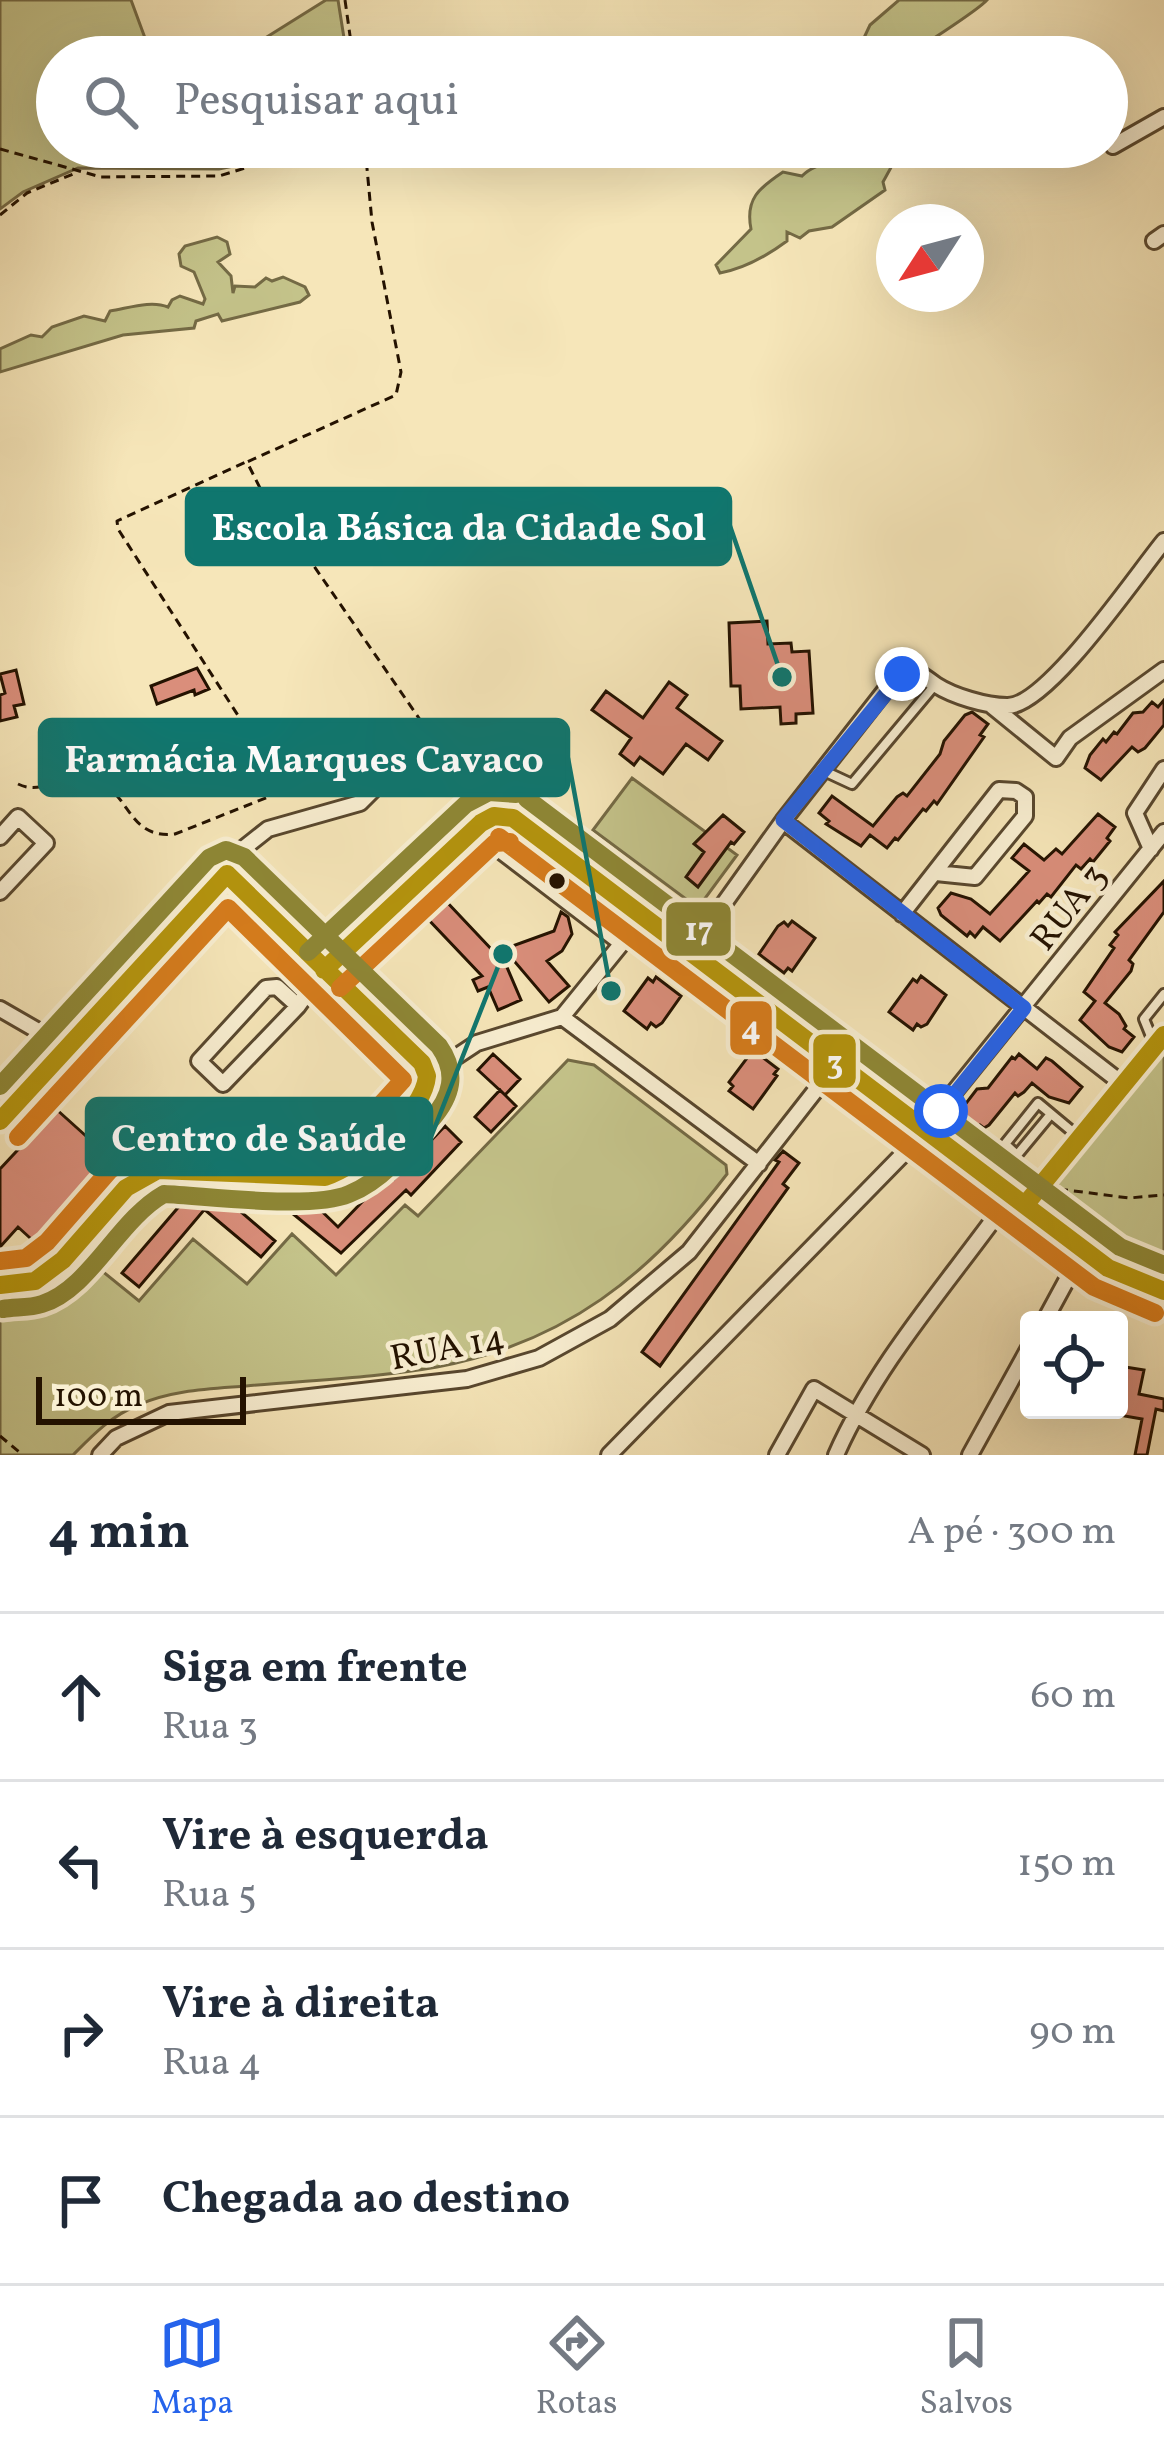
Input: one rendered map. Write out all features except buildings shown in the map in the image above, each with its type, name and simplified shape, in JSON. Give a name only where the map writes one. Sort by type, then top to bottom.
[{"type":"street","points":[[1128,137],[1164,117]]},
{"type":"street","points":[[690,951],[783,820],[902,674],[912,671],[988,703],[1015,706],[1041,692],[1164,541]]},
{"type":"street","points":[[988,703],[1057,758],[1070,738],[1164,670]]},
{"type":"street","points":[[1150,849],[1135,813],[1164,769]]},
{"type":"street","points":[[0,1121],[227,874],[244,848],[268,829],[360,803],[387,776]]},
{"type":"street","points":[[902,914],[999,790],[1025,797],[1025,816],[975,877],[936,873]]},
{"type":"street","points":[[298,1006],[277,987],[266,988],[200,1061],[223,1084],[298,1006],[324,970],[431,868],[494,816],[513,818],[1084,1250],[1137,1282],[1164,1291]]},
{"type":"street","points":[[0,837],[19,817],[46,843],[0,892]]},
{"type":"street","points":[[783,820],[1124,1084]]},
{"type":"street","name":"RUA 3","points":[[622,1452],[926,1130],[1164,832]]},
{"type":"street","points":[[0,1285],[35,1281],[63,1260],[126,1188],[158,1170],[325,1177],[343,1173],[360,1162],[426,1090],[428,1076],[422,1063],[227,874]]},
{"type":"street","points":[[428,1076],[477,1043],[562,1017],[644,916]]},
{"type":"street","points":[[0,1009],[66,1047]]},
{"type":"street","points":[[562,1017],[759,1164]]},
{"type":"street","points":[[836,1455],[856,1411],[993,1220],[1081,1138],[1160,1041]]},
{"type":"street","name":"RUA 14","points":[[100,1455],[116,1438],[169,1413],[467,1379],[538,1358],[610,1319],[689,1252],[837,1063]]},
{"type":"street","points":[[1050,1311],[1084,1250]]},
{"type":"street","points":[[970,1455],[1020,1364]]},
{"type":"street","points":[[777,1455],[814,1389],[922,1455]]},
{"type":"lane","points":[[822,771],[852,784],[935,684]]},
{"type":"lane","points":[[471,832],[626,939]]},
{"type":"lane","points":[[431,868],[444,882]]},
{"type":"lane","points":[[1160,1041],[1144,1018],[1164,994]]},
{"type":"lane","points":[[1051,1114],[1018,1155],[1005,1144],[1038,1103],[1081,1138]]},
{"type":"path","points":[[345,0],[350,36]]},
{"type":"path","points":[[0,149],[36,159]]},
{"type":"path","points":[[69,168],[101,177],[219,176],[245,168]]},
{"type":"path","points":[[286,790],[117,521],[396,395],[400,372],[372,223],[367,168]]},
{"type":"path","points":[[0,215],[27,193],[80,171]]},
{"type":"path","points":[[18,784],[38,789],[77,776],[98,782],[123,801],[142,831],[157,836],[175,834],[286,790],[338,779],[368,784],[437,750],[247,462]]},
{"type":"path","points":[[699,927],[554,813],[523,856],[626,939],[816,1078]]},
{"type":"path","points":[[710,935],[935,1106]]},
{"type":"path","points":[[827,1086],[904,1144]]},
{"type":"path","points":[[1058,1188],[1129,1198],[1164,1195]]},
{"type":"path","points":[[1137,1282],[1164,1247]]},
{"type":"path","points":[[0,1436],[23,1455]]},
{"type":"shaded area","points":[[0,0],[131,0],[144,36],[36,36],[36,168],[78,168],[23,192],[0,209]]},
{"type":"shaded area","points":[[326,0],[338,0],[344,36],[269,36]]},
{"type":"shaded area","points":[[899,0],[987,0],[937,36],[865,36],[870,25]]},
{"type":"shaded area","points":[[891,168],[883,182],[885,190],[832,227],[809,231],[800,238],[787,232],[787,241],[772,251],[720,273],[716,265],[751,229],[752,202],[761,189],[783,172],[802,176],[809,170]]},
{"type":"shaded area","points":[[217,237],[227,242],[230,254],[218,262],[231,276],[233,293],[235,286],[255,287],[266,278],[283,277],[305,287],[309,295],[300,302],[222,321],[218,314],[196,321],[194,328],[123,335],[0,372],[0,349],[31,335],[42,337],[52,327],[84,316],[105,321],[110,311],[147,304],[168,307],[180,296],[203,304],[194,272],[181,266],[179,254],[185,246]]},
{"type":"shaded area","points":[[632,778],[737,855],[698,908],[593,830]]},
{"type":"shaded area","points":[[1164,1053],[1164,1276],[1123,1261],[1065,1219],[1058,1183]]},
{"type":"shaded area","points":[[568,1060],[594,1065],[726,1165],[727,1174],[698,1210],[635,1273],[601,1299],[565,1322],[483,1356],[390,1374],[177,1393],[119,1415],[73,1455],[0,1455],[0,1311],[51,1297],[91,1262],[139,1301],[193,1239],[247,1284],[292,1234],[336,1275],[405,1205],[418,1216]]},
{"type":"transit line","name":"17","points":[[308,952],[466,804],[489,792],[516,794]]},
{"type":"transit line","name":"17","points":[[527,799],[1120,1247],[1164,1265]]},
{"type":"transit line","name":"3","points":[[324,970],[481,823],[494,816],[513,818]]},
{"type":"transit line","name":"3","points":[[513,818],[1108,1268],[1164,1291]]},
{"type":"transit line","name":"4","points":[[499,837],[1094,1287],[1155,1313]]},
{"type":"transit line","name":"4","points":[[340,988],[495,843],[510,842]]},
{"type":"transit line","name":"17","points":[[0,1086],[209,858],[226,850],[244,857],[439,1046],[450,1075],[448,1093],[438,1111],[394,1162],[362,1188],[310,1201],[164,1194],[132,1220],[90,1269],[59,1296],[37,1305],[3,1309]]},
{"type":"transit line","name":"3","points":[[227,874],[422,1063],[427,1076]]},
{"type":"transit line","name":"3","points":[[0,1121],[227,874]]},
{"type":"transit line","name":"4","points":[[0,1261],[26,1258],[47,1242],[110,1170],[148,1148],[322,1153],[353,1135],[403,1080],[228,908],[18,1137]]},
{"type":"transit line","name":"3","points":[[1025,1205],[1164,1035]]},
{"type":"transit line","name":"3","points":[[0,1285],[35,1281],[63,1260],[126,1188],[158,1170],[325,1177],[339,1171],[402,1121],[415,1106],[427,1076]]},
{"type":"place","name":"Escola Básica da Cidade Sol","points":[[782,677]]},
{"type":"place","name":"Centro de Saúde","points":[[503,954]]},
{"type":"place","name":"Farmácia Marques Cavaco","points":[[611,991]]},
{"type":"route","points":[[902,674],[783,820],[1024,1008],[941,1111]]}]
